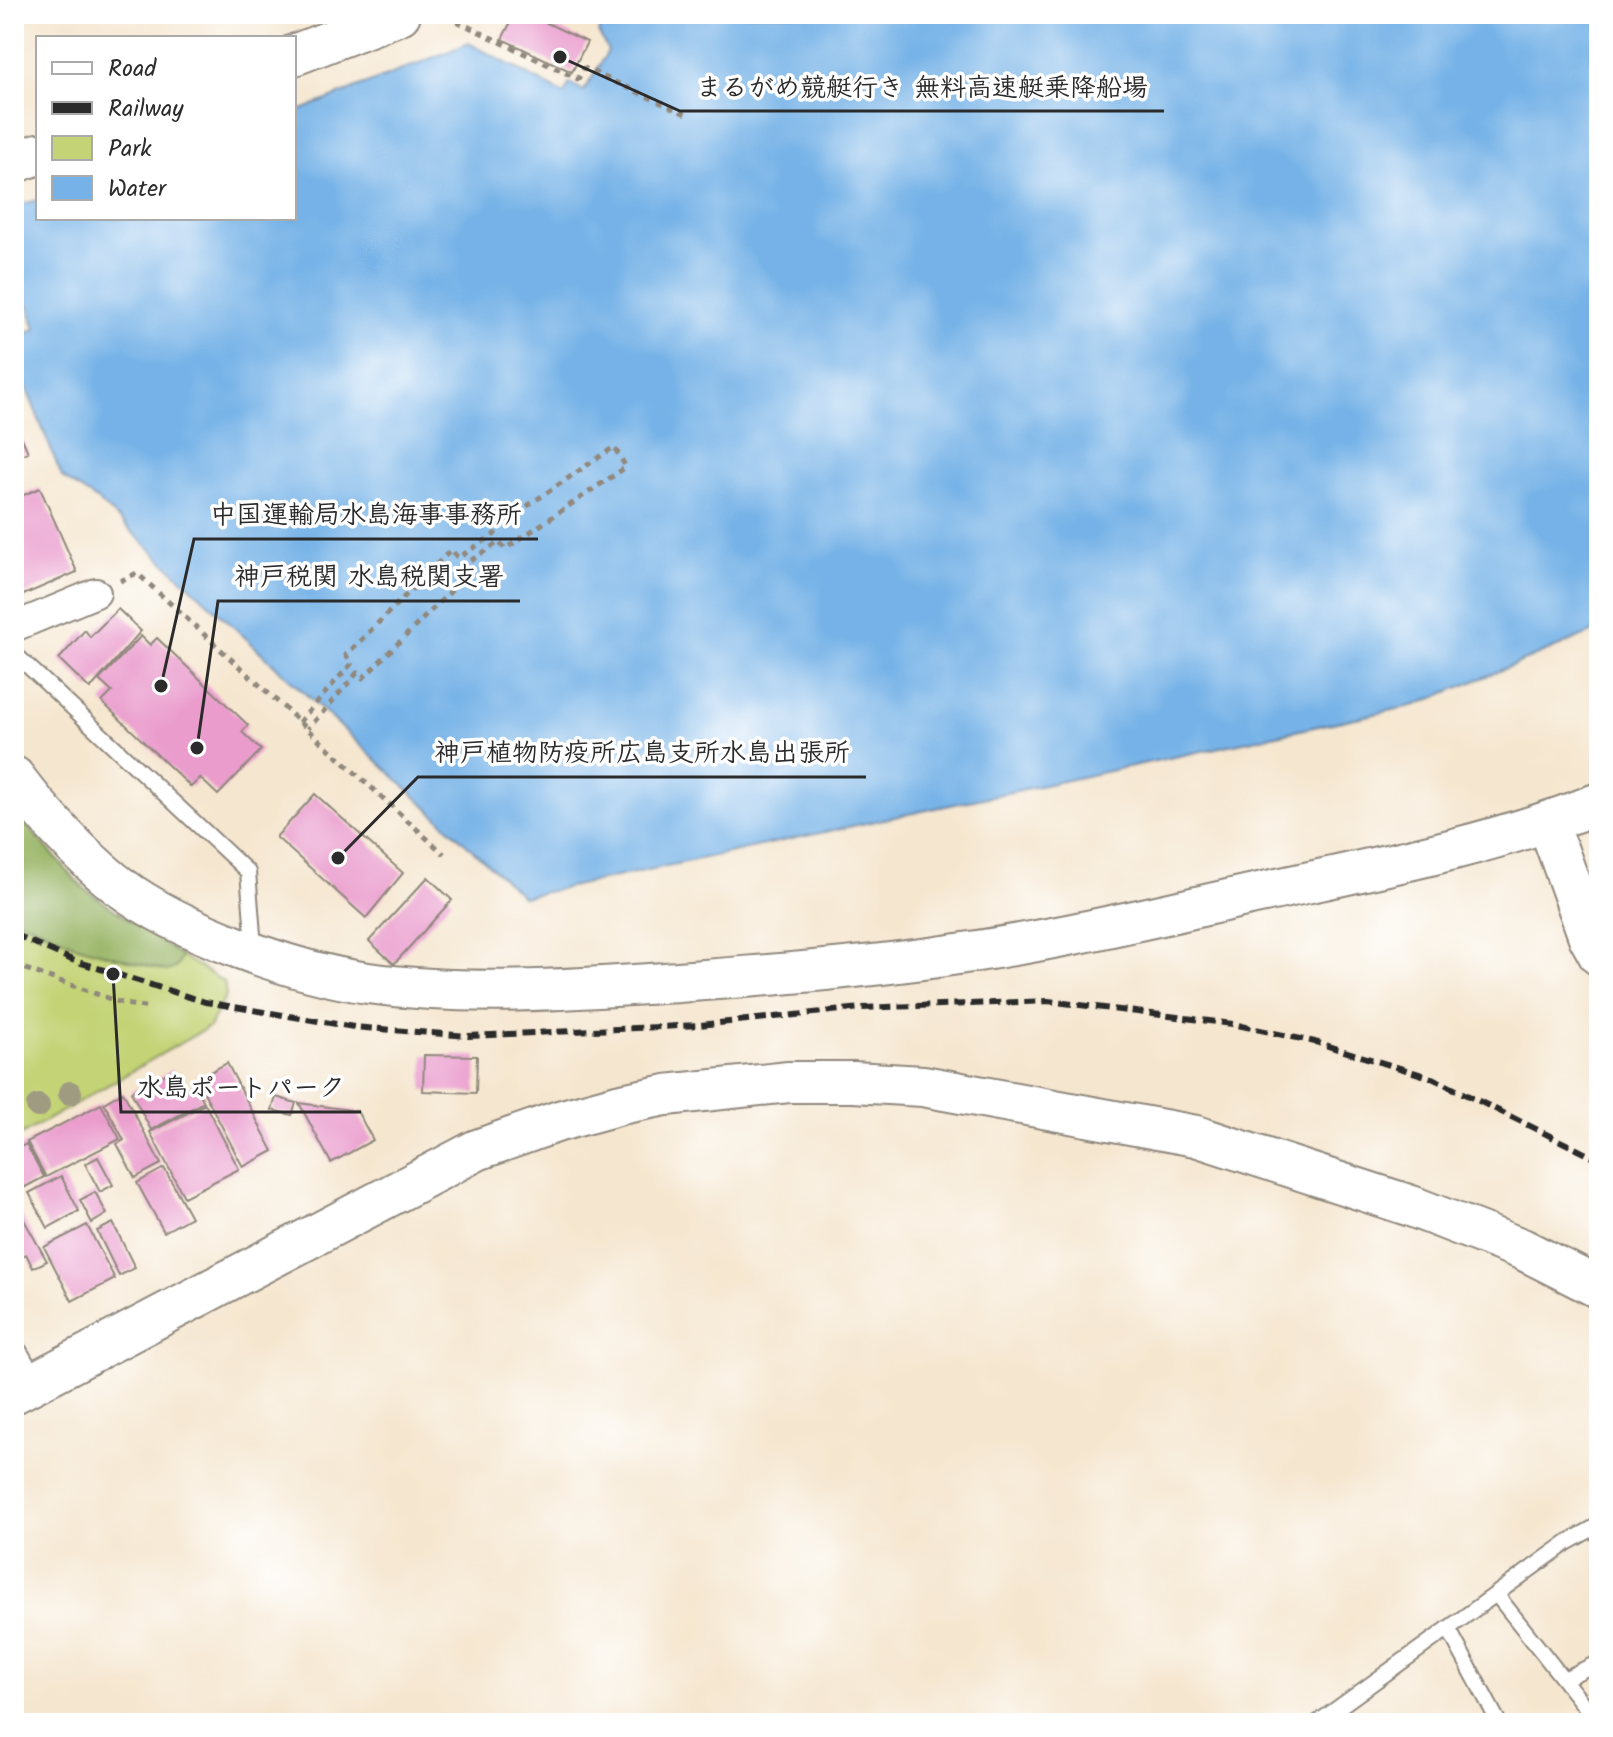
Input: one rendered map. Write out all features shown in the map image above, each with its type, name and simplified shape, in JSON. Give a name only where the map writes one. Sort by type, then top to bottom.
[{"type":"street","points":[[296,54],[400,14]]},
{"type":"street","points":[[14,163],[36,155]]},
{"type":"street","points":[[14,627],[96,593]]},
{"type":"street","points":[[14,777],[67,837],[119,886],[179,921],[292,966],[365,983],[511,991],[580,989],[792,972],[967,953],[1084,933],[1408,862],[1548,823],[1599,803]]},
{"type":"street","points":[[1548,823],[1589,937],[1599,955]]},
{"type":"street","points":[[20,1377],[477,1150],[559,1121],[621,1104],[696,1091],[789,1082],[923,1086],[1196,1136],[1411,1206],[1522,1249],[1599,1288]]},
{"type":"lane","points":[[14,653],[248,872],[254,952]]},
{"type":"lane","points":[[1317,1723],[1568,1542],[1599,1525]]},
{"type":"lane","points":[[1496,1594],[1598,1723]]},
{"type":"lane","points":[[1448,1628],[1499,1723]]},
{"type":"lane","points":[[1564,1679],[1599,1662]]},
{"type":"path","points":[[446,16],[578,79],[584,68],[688,115]]},
{"type":"path","points":[[299,722],[351,664],[346,655],[451,550],[458,558],[495,534],[495,528],[614,447],[626,467],[505,549],[499,542],[461,567],[466,576],[363,678],[357,673],[308,729]]},
{"type":"path","points":[[137,573],[444,854]]},
{"type":"path","points":[[14,965],[114,1000],[150,1008]]},
{"type":"green space","points":[[14,811],[82,887],[224,982],[226,995],[210,1026],[14,1139]]},
{"type":"green space","points":[[14,811],[82,887],[181,956],[176,966],[166,971],[78,946],[14,918]]},
{"type":"water","points":[[607,14],[1599,14],[1599,630],[1416,705],[523,897],[101,503],[62,477],[14,357],[14,338],[36,329],[14,262],[14,206],[36,200],[36,220],[296,220],[296,112],[469,43],[564,94],[570,83],[584,91],[608,51],[598,32]]},
{"type":"building","points":[[515,14],[528,14],[587,42],[572,72],[502,39]]},
{"type":"building","points":[[14,420],[28,452],[14,458]]},
{"type":"building","points":[[40,488],[77,572],[14,599],[14,499]]},
{"type":"building","points":[[118,609],[141,631],[90,689],[59,659],[85,630],[90,637]]},
{"type":"building","points":[[141,636],[150,645],[157,638],[248,725],[242,732],[261,750],[218,795],[200,778],[191,787],[102,702],[112,692],[99,680]]},
{"type":"building","points":[[315,794],[403,873],[366,918],[276,837]]},
{"type":"building","points":[[428,877],[452,900],[394,964],[369,941]]},
{"type":"building","points":[[424,1055],[477,1056],[476,1093],[423,1091]]},
{"type":"building","points":[[227,1063],[273,1151],[243,1167],[197,1079]]},
{"type":"building","points":[[173,1070],[184,1091],[195,1085],[204,1102],[151,1130],[131,1092]]},
{"type":"building","points":[[123,1092],[161,1164],[135,1178],[117,1144],[124,1140],[104,1103]]},
{"type":"building","points":[[276,1097],[296,1103],[292,1115],[272,1110]]},
{"type":"building","points":[[299,1103],[357,1111],[373,1140],[331,1163]]},
{"type":"building","points":[[101,1104],[120,1139],[46,1177],[27,1142]]},
{"type":"building","points":[[205,1104],[239,1169],[184,1197],[150,1132]]},
{"type":"building","points":[[26,1144],[44,1177],[14,1193],[14,1150]]},
{"type":"building","points":[[98,1157],[113,1185],[100,1192],[85,1164]]},
{"type":"building","points":[[164,1168],[191,1217],[164,1232],[137,1183]]},
{"type":"building","points":[[61,1176],[79,1211],[48,1228],[29,1193]]},
{"type":"building","points":[[95,1192],[107,1214],[92,1223],[80,1200]]},
{"type":"building","points":[[14,1202],[47,1261],[33,1268],[26,1254],[19,1258],[14,1248]]},
{"type":"building","points":[[113,1223],[135,1268],[119,1276],[97,1231]]},
{"type":"building","points":[[87,1225],[115,1279],[72,1301],[44,1247]]},
{"type":"railway","points":[[14,934],[72,960],[205,1002],[354,1027],[469,1036],[700,1025],[861,1008],[1048,1001],[1233,1024],[1315,1042],[1432,1078],[1599,1160]]},
{"type":"place","name":"まるがめ競艇行き 無料高速艇乗降船場","points":[[560,57]]},
{"type":"place","name":"中国運輸局水島海事事務所","points":[[161,686]]},
{"type":"place","name":"神戸税関 水島税関支署","points":[[197,748]]},
{"type":"place","name":"神戸植物防疫所広島支所水島出張所","points":[[338,858]]},
{"type":"place","name":"水島ポートパーク","points":[[113,974]]}]
